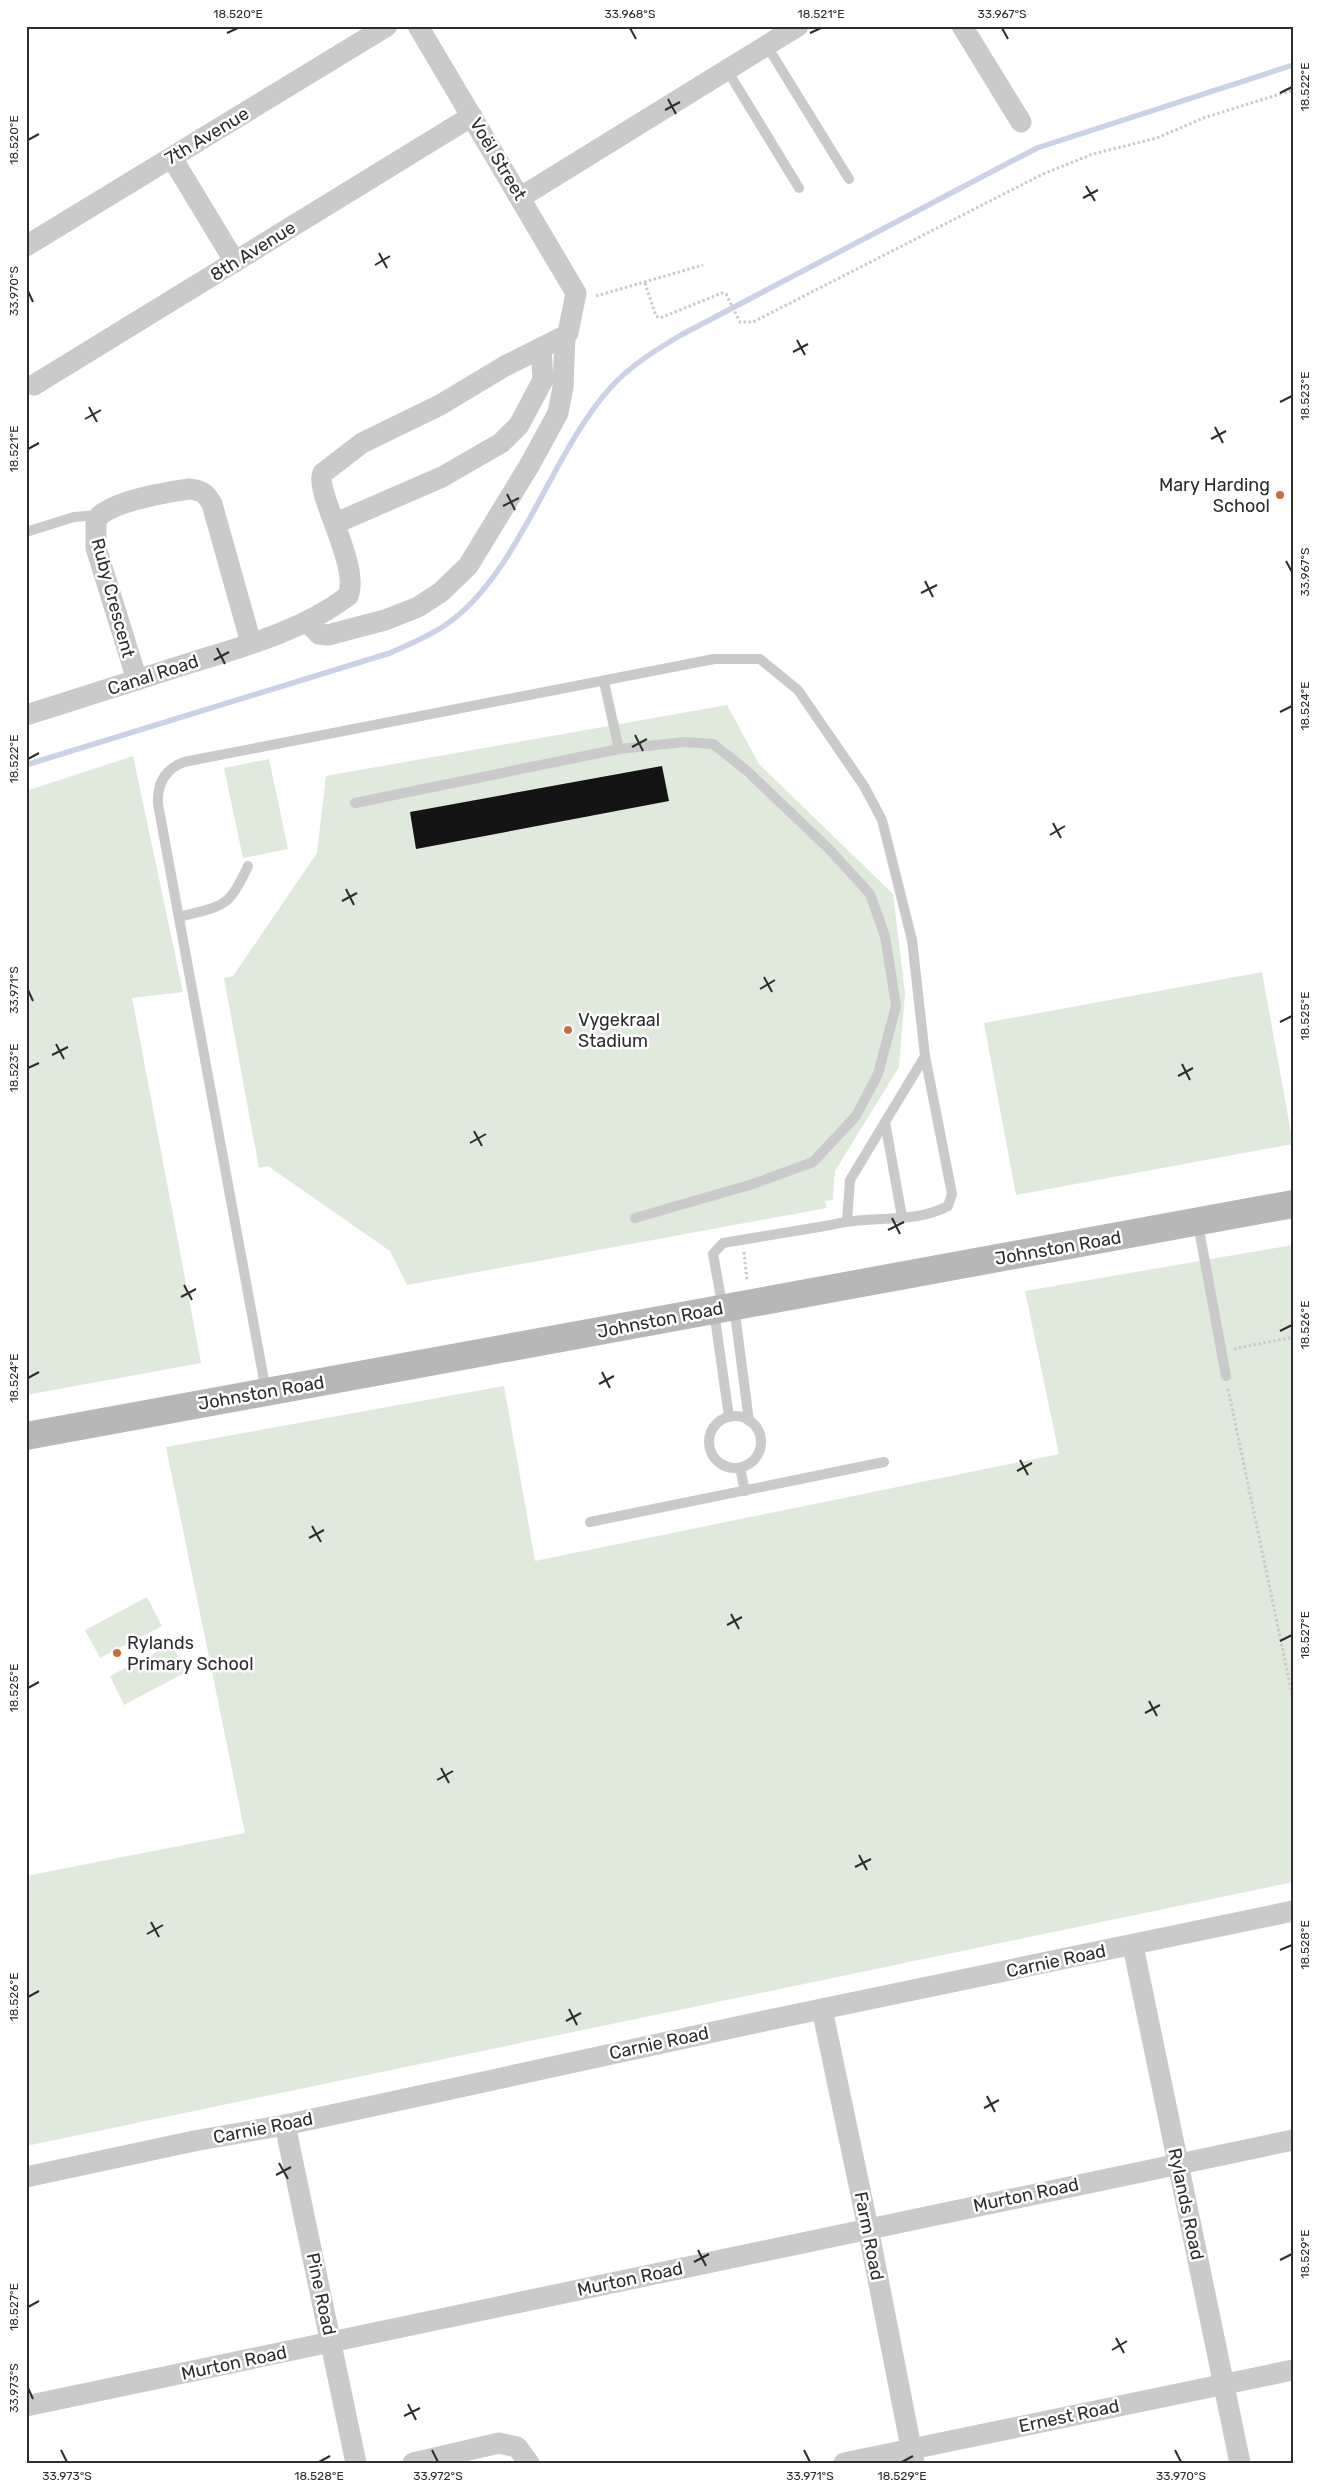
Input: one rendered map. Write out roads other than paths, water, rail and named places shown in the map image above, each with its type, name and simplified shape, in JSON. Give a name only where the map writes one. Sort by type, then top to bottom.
[{"type":"street","name":"7th Avenue","points":[[26,246],[387,26]]},
{"type":"street","name":"Voël Street","points":[[418,26],[521,197],[576,293],[572,322],[565,336]]},
{"type":"street","points":[[521,197],[798,26]]},
{"type":"street","points":[[962,26],[1021,122]]},
{"type":"street","name":"8th Avenue","points":[[34,385],[472,116]]},
{"type":"street","points":[[172,158],[236,262]]},
{"type":"street","points":[[307,622],[320,634],[328,635],[385,620],[429,601],[458,577],[488,535],[558,412],[564,387],[565,336],[541,348],[505,366],[440,405],[362,443],[323,473],[320,484],[336,523],[442,477],[507,438],[530,408],[543,380],[541,348]]},
{"type":"street","name":"Ruby Crescent","points":[[137,680],[96,548],[95,529],[99,515],[120,505],[189,488],[203,492],[212,504],[252,644]]},
{"type":"street","name":"Canal Road","points":[[26,715],[252,644],[307,622],[341,602],[348,596],[351,590],[348,569],[336,523]]},
{"type":"street","name":"Johnston Road","points":[[26,1436],[730,1304],[1198,1223],[1293,1204]]},
{"type":"street","name":"Carnie Road","points":[[26,2177],[194,2141],[285,2125],[822,2009],[1133,1946],[1293,1911]]},
{"type":"street","name":"Rylands Road","points":[[1133,1946],[1240,2463]]},
{"type":"street","name":"Farm Road","points":[[822,2009],[868,2228],[912,2456]]},
{"type":"street","name":"Pine Road","points":[[285,2125],[356,2463]]},
{"type":"street","name":"Murton Road","points":[[26,2406],[1293,2140]]},
{"type":"street","name":"Ernest Road","points":[[844,2463],[912,2456],[1224,2384],[1293,2370]]},
{"type":"street","points":[[413,2463],[500,2443],[517,2447],[529,2463]]},
{"type":"lane","points":[[767,46],[849,178]]},
{"type":"lane","points":[[727,70],[798,188]]},
{"type":"lane","points":[[26,532],[74,517],[99,515]]},
{"type":"lane","points":[[267,1392],[157,794],[164,775],[176,765],[714,660],[760,659],[798,690],[864,786],[882,820],[912,940],[925,1056],[952,1194],[948,1206],[932,1215],[847,1220],[831,1225],[723,1243],[713,1254],[730,1304],[749,1420],[756,1428],[760,1437],[760,1448],[756,1457],[749,1464],[740,1468],[730,1468],[720,1464],[713,1456],[709,1447],[709,1437],[713,1428],[720,1420],[730,1417],[749,1420]]},
{"type":"lane","points":[[604,682],[619,749]]},
{"type":"lane","points":[[355,803],[619,749],[684,742],[713,744],[746,770],[830,850],[870,894],[885,936],[896,1006],[878,1074],[856,1116],[813,1162],[752,1184],[635,1218]]},
{"type":"lane","points":[[179,917],[219,906],[229,901],[236,893],[248,866]]},
{"type":"lane","points":[[847,1220],[850,1180],[925,1056]]},
{"type":"lane","points":[[885,1122],[902,1217]]},
{"type":"lane","points":[[1198,1223],[1226,1376]]},
{"type":"lane","points":[[730,1304],[730,1417]]},
{"type":"lane","points":[[590,1522],[884,1462]]},
{"type":"lane","points":[[740,1468],[744,1491]]},
{"type":"waterway","points":[[26,765],[390,653],[431,634],[444,626],[470,604],[493,577],[514,546],[589,414],[619,379],[653,352],[681,335],[1037,148],[1293,65]]},
{"type":"place","name":"Mary Harding School","points":[[1280,495]]},
{"type":"place","name":"Vygekraal Stadium","points":[[568,1030]]},
{"type":"place","name":"Rylands Primary School","points":[[117,1653]]}]
